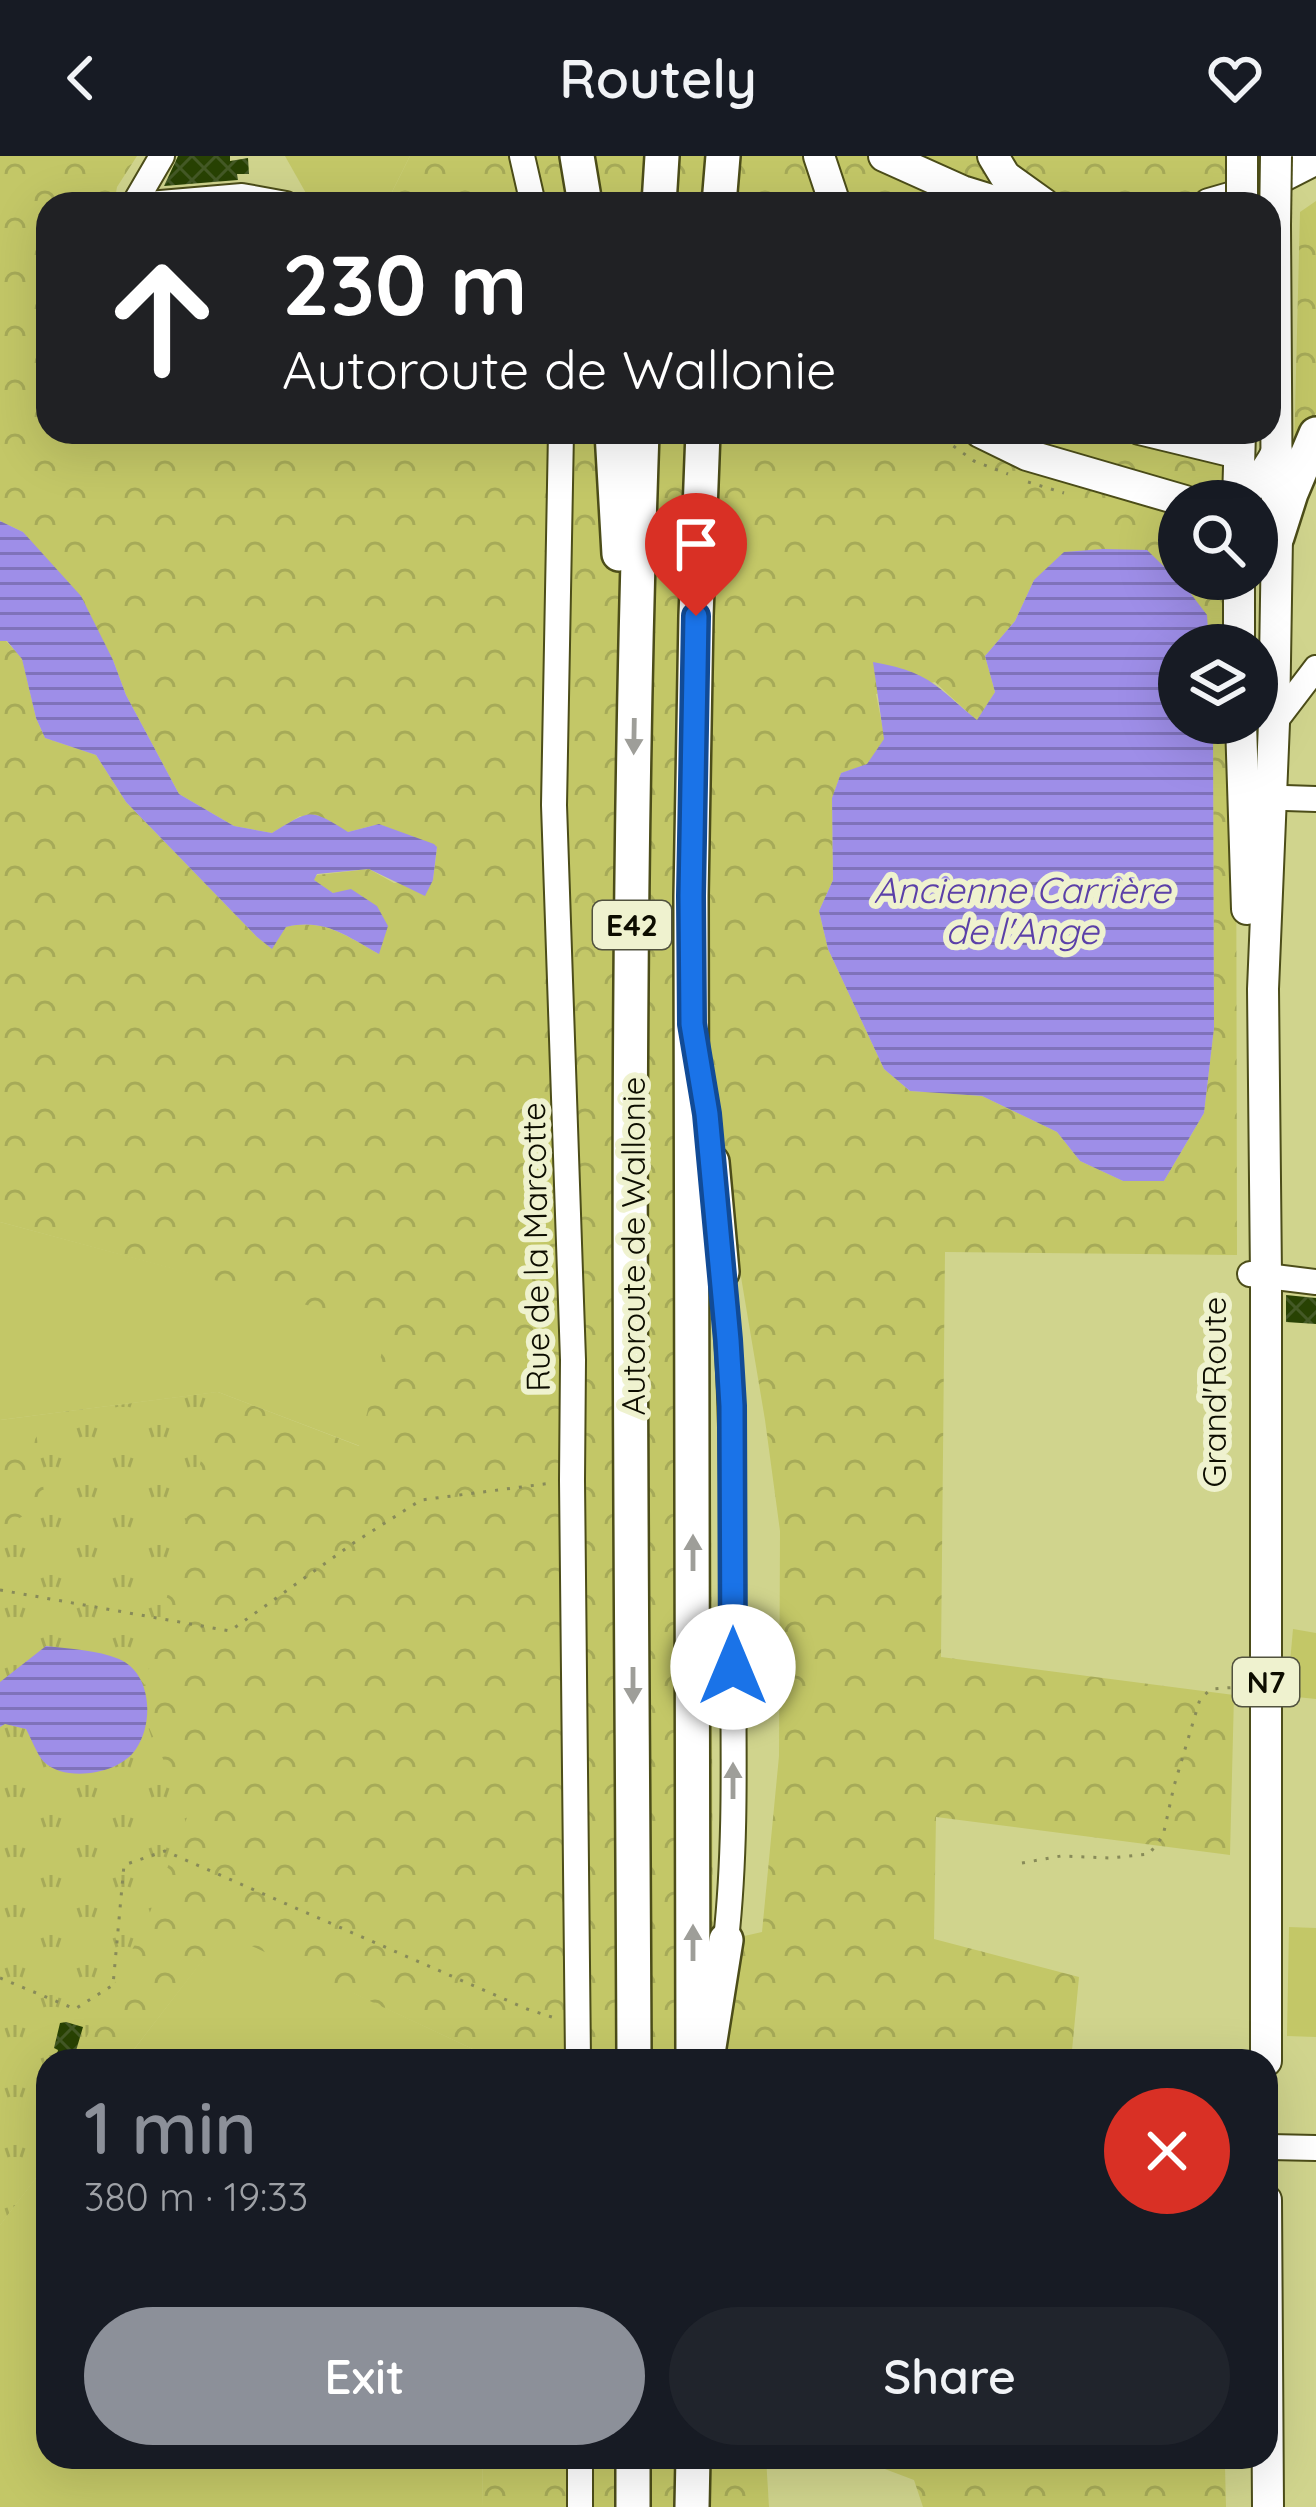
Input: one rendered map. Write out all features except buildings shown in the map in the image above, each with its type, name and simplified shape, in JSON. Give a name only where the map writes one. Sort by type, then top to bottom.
[{"type":"highway","points":[[577,156],[584,192]]},
{"type":"highway","points":[[659,192],[662,156]]},
{"type":"highway","points":[[720,192],[723,156]]},
{"type":"highway","points":[[1278,534],[1316,434]]},
{"type":"highway","points":[[613,444],[620,576],[636,619]]},
{"type":"highway","name":"Autoroute de Wallonie","points":[[634,2049],[632,1007],[643,444]]},
{"type":"highway","name":"Autoroute de Wallonie","points":[[693,2049],[691,896],[703,444]]},
{"type":"highway","points":[[692,1024],[707,1114],[722,1272]]},
{"type":"highway","points":[[710,2049],[726,1940]]},
{"type":"highway","points":[[632,2507],[633,2469]]},
{"type":"highway","points":[[692,2469],[692,2507]]},
{"type":"main road","points":[[819,156],[831,192]]},
{"type":"main road","points":[[884,156],[965,192]]},
{"type":"main road","points":[[993,156],[1005,176],[1027,192]]},
{"type":"main road","points":[[1242,156],[1243,192]]},
{"type":"main road","name":"Grand'Route","points":[[1275,192],[1276,156]]},
{"type":"main road","points":[[1251,192],[1316,159]]},
{"type":"main road","points":[[1005,444],[1027,455],[1158,493]]},
{"type":"main road","points":[[1236,480],[1239,444]]},
{"type":"main road","name":"Grand'Route","points":[[1277,444],[1277,480]]},
{"type":"main road","points":[[1259,480],[1277,452]]},
{"type":"main road","name":"Grand'Route","points":[[1246,744],[1258,798]]},
{"type":"main road","name":"Grand'Route","points":[[1266,2049],[1258,798],[1270,744]]},
{"type":"main road","name":"Grand'Route","points":[[1248,2049],[1249,1688],[1258,1274]]},
{"type":"main road","points":[[1247,2507],[1248,2469]]},
{"type":"main road","points":[[1268,2469],[1268,2507]]},
{"type":"street","points":[[141,192],[162,156]]},
{"type":"street","points":[[522,156],[530,192]]},
{"type":"street","name":"Rue de la Marcotte","points":[[561,444],[554,805],[573,1360],[578,2049]]},
{"type":"street","points":[[1278,718],[1316,668]]},
{"type":"street","points":[[1258,798],[1316,799]]},
{"type":"street","points":[[722,1272],[732,1452],[733,1798],[726,1940]]},
{"type":"street","points":[[1258,1274],[1316,1282]]},
{"type":"street","points":[[1278,2147],[1316,2148]]},
{"type":"street","points":[[580,2469],[580,2507]]},
{"type":"path","points":[[0,1591],[230,1631],[421,1499],[572,1480]]},
{"type":"path","points":[[1022,1863],[1061,1856],[1149,1854],[1163,1836],[1200,1699],[1211,1689],[1249,1688]]},
{"type":"path","points":[[0,1978],[75,2008],[113,1985],[124,1865],[165,1851],[527,2009],[578,2024]]},
{"type":"green space","points":[[0,156],[137,156],[116,192],[36,192],[36,444],[1232,444],[1233,480],[1158,480],[1158,588],[1034,580],[1015,621],[985,656],[995,692],[977,721],[935,682],[876,694],[885,739],[867,765],[841,773],[832,799],[833,880],[819,911],[828,949],[884,1069],[910,1091],[982,1096],[1057,1132],[1080,1161],[1123,1181],[1164,1181],[1204,1113],[1214,1027],[1213,744],[1236,744],[1237,1255],[945,1252],[941,1657],[1234,1695],[1230,1855],[936,1817],[934,1939],[1079,1977],[1072,2049],[473,2049],[224,1933],[134,2049],[36,2049],[36,2178],[0,2225],[0,1727],[5,1724],[0,1682],[0,1420],[218,1392],[359,1446],[388,1327],[0,1222],[0,641],[6,641],[22,658],[45,738],[96,755],[126,802],[271,948],[286,927],[312,925],[334,930],[379,954],[333,893],[313,880],[317,875],[369,869],[394,883],[433,880],[437,848],[379,824],[348,832],[300,816],[272,833],[234,826],[179,794],[126,695],[113,660],[23,532],[0,521]],"holes":[[[740,1271],[765,1420],[780,1531],[779,1756],[762,1932],[713,1943],[710,1273]]]},
{"type":"green space","points":[[285,156],[410,156],[392,192],[305,192]]},
{"type":"green space","points":[[410,156],[1226,156],[1227,192],[392,192]]},
{"type":"green space","points":[[1316,201],[1316,413],[1294,452],[1300,212]]},
{"type":"green space","points":[[1195,600],[1234,600],[1235,624],[1207,624]]},
{"type":"green space","points":[[0,1222],[389,1326],[360,1446],[218,1392],[0,1420]]},
{"type":"green space","points":[[218,1392],[145,1685],[124,1661],[0,1682],[0,1532],[45,1500],[34,1416]]},
{"type":"green space","points":[[1293,1629],[1316,1633],[1316,1699],[1287,1696]]},
{"type":"green space","points":[[147,1723],[188,1815],[145,1925],[80,2049],[36,2049],[36,2178],[0,2225],[0,2007],[11,2028],[0,2000],[0,1727],[26,1729],[44,1762],[135,1753]]},
{"type":"green space","points":[[1289,1927],[1316,1928],[1316,2037],[1287,2036]]},
{"type":"green space","points":[[224,1932],[473,2049],[134,2049]]},
{"type":"green space","points":[[36,2178],[36,2469],[483,2469],[482,2507],[0,2507],[0,2225]]},
{"type":"green space","points":[[483,2469],[767,2469],[769,2507],[482,2507]]},
{"type":"green space","points":[[885,2469],[1225,2469],[1226,2507],[923,2507],[914,2480]]},
{"type":"water","points":[[0,521],[23,532],[81,596],[179,794],[234,826],[272,833],[310,814],[348,832],[379,824],[437,847],[433,880],[425,896],[369,869],[317,874],[314,880],[333,893],[351,889],[377,906],[388,926],[379,954],[335,930],[312,925],[286,927],[272,949],[126,802],[96,755],[45,738],[22,659],[7,641],[0,641]]},
{"type":"water","name":"Ancienne Carrière de l'Ange","points":[[1147,550],[1158,561],[1158,600],[1196,600],[1207,615],[1208,624],[1158,624],[1158,744],[1213,744],[1214,1028],[1204,1113],[1164,1181],[1123,1181],[1080,1161],[1057,1132],[982,1096],[910,1091],[884,1069],[828,949],[819,911],[833,880],[832,798],[841,773],[867,764],[884,739],[873,662],[920,676],[977,720],[995,692],[985,656],[1015,621],[1034,580],[1064,552]]},
{"type":"water","points":[[46,1646],[111,1656],[138,1675],[147,1700],[146,1726],[136,1749],[118,1765],[92,1773],[65,1772],[44,1762],[26,1729],[0,1727],[0,1682]]},
{"type":"route","points":[[696,616],[692,1024],[707,1114],[728,1340],[733,1667]]}]
